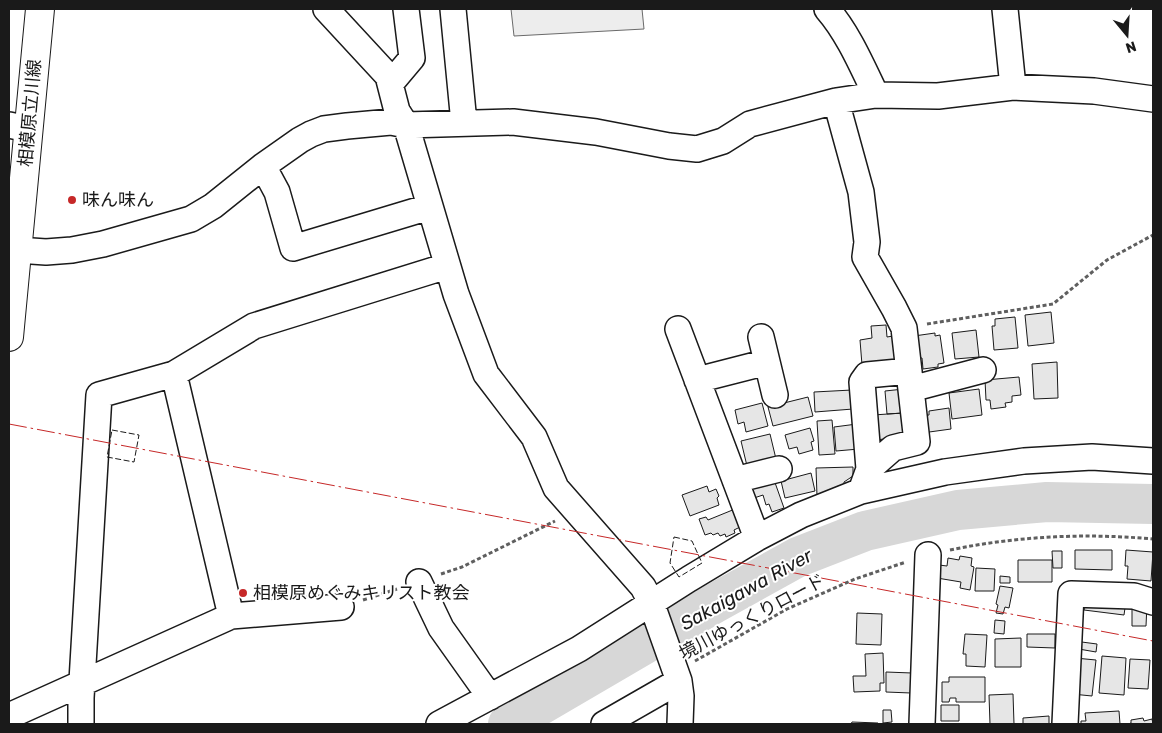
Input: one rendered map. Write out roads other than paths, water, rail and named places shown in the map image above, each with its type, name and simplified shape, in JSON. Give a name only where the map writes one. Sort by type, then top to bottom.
[{"type":"main road","name":"相模原立川線","points":[[9,337],[18,127],[40,9]]},
{"type":"street","points":[[326,9],[388,76],[397,112],[406,125],[456,294],[486,374],[534,437],[556,488],[643,587],[653,606],[677,673],[681,696],[680,724]]},
{"type":"street","points":[[391,83],[412,58],[406,9]]},
{"type":"street","points":[[454,9],[464,123]]},
{"type":"street","points":[[826,9],[833,16],[861,63],[876,95]]},
{"type":"street","points":[[1005,9],[1013,87]]},
{"type":"street","points":[[13,267],[46,252],[72,250],[103,244],[191,219],[213,206],[263,166],[300,140],[324,129],[391,122],[406,125],[513,122],[596,132],[669,146],[697,149],[723,141],[750,124],[836,101],[876,95],[938,96],[1013,87],[1094,91],[1153,99]]},
{"type":"street","points":[[439,724],[579,649],[653,606],[757,538],[865,480],[893,448],[916,442],[904,328],[865,257],[867,242],[862,192],[836,101]]},
{"type":"street","points":[[263,166],[276,192],[293,248],[429,207]]},
{"type":"street","points":[[82,724],[81,698],[99,395],[174,374],[254,326],[447,266]]},
{"type":"street","points":[[678,329],[757,538]]},
{"type":"street","points":[[761,337],[775,395]]},
{"type":"street","points":[[697,380],[767,362]]},
{"type":"street","points":[[865,480],[862,382],[866,375],[910,380],[983,370]]},
{"type":"street","points":[[174,374],[232,616]]},
{"type":"street","points":[[865,480],[946,472],[1024,461],[1092,457],[1153,461]]},
{"type":"street","points":[[735,480],[779,469]]},
{"type":"street","points":[[922,724],[928,555]]},
{"type":"street","points":[[418,582],[441,628],[490,697]]},
{"type":"street","points":[[1066,724],[1070,594],[1134,596],[1153,602]]},
{"type":"street","points":[[9,716],[232,616],[341,607]]},
{"type":"street","points":[[604,724],[677,673]]},
{"type":"waterway","name":"Sakaigawa River","points":[[508,724],[715,603],[798,557],[865,531],[958,510],[1047,502],[1153,504]]},
{"type":"place","name":"味ん味ん","points":[[72,200]]},
{"type":"place","name":"相模原めぐみキリスト教会","points":[[243,593]]}]
